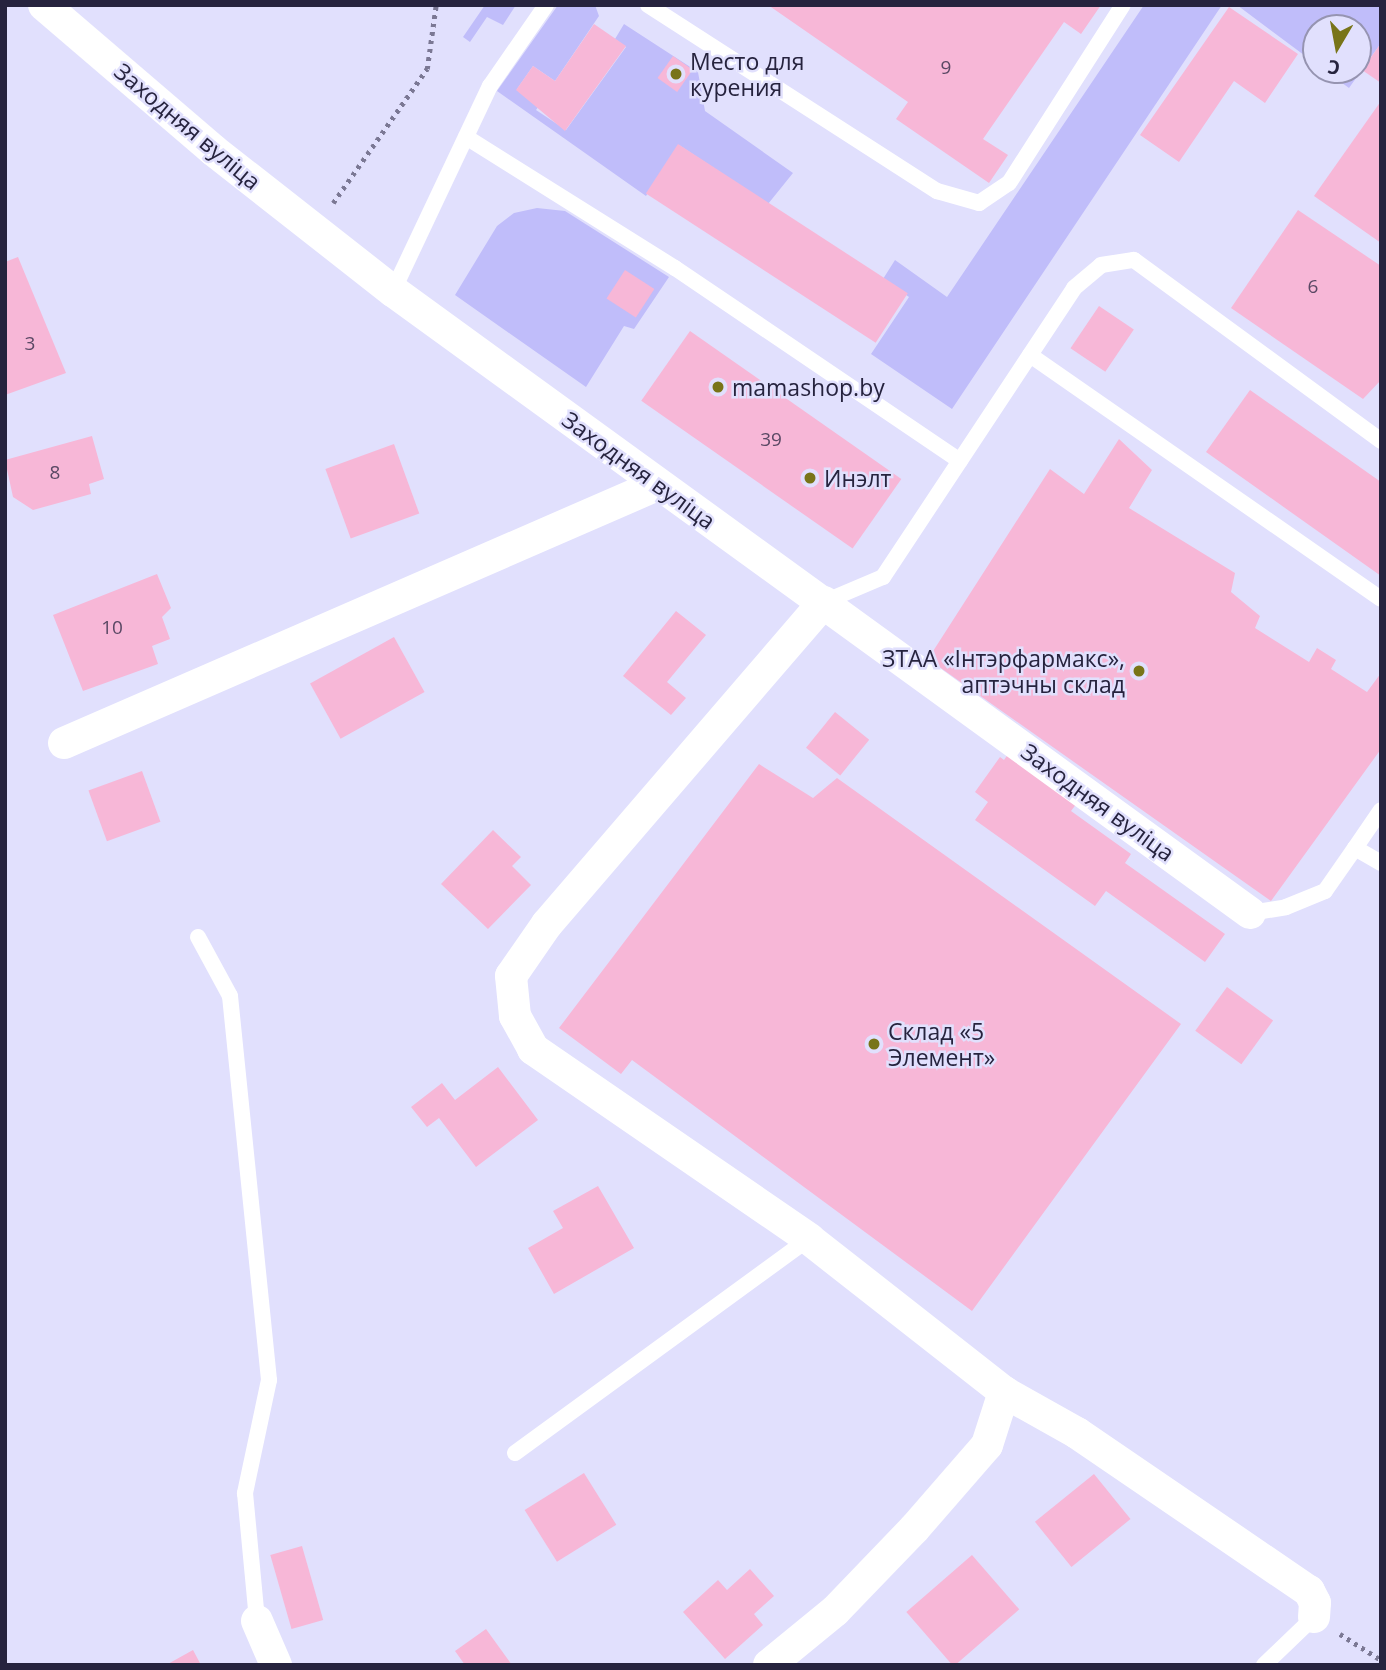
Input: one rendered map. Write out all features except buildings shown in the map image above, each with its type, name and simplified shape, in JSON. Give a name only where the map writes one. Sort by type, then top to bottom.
[{"type":"street","name":"Заходняя вуліца","points":[[44,5],[213,150],[393,291],[1250,913]]},
{"type":"street","points":[[64,743],[657,485]]},
{"type":"street","points":[[824,602],[547,924],[511,976],[515,1016],[533,1049],[809,1239],[1004,1392],[1077,1433],[1309,1591],[1315,1603],[1314,1617]]},
{"type":"street","points":[[769,1665],[835,1611],[914,1530],[986,1445],[1004,1392]]},
{"type":"street","points":[[257,1621],[276,1665]]},
{"type":"lane","points":[[393,291],[490,86],[546,5]]},
{"type":"lane","points":[[648,5],[937,191],[979,203],[1009,183],[1123,5]]},
{"type":"lane","points":[[466,137],[675,268],[960,461]]},
{"type":"lane","points":[[824,602],[883,577],[1074,288],[1101,265],[1134,260],[1381,441]]},
{"type":"lane","points":[[1030,355],[1381,599]]},
{"type":"lane","points":[[1250,913],[1286,907],[1325,891],[1381,810]]},
{"type":"lane","points":[[1355,848],[1381,863]]},
{"type":"lane","points":[[198,937],[230,996],[269,1380],[245,1493],[257,1621]]},
{"type":"lane","points":[[515,1453],[809,1239]]},
{"type":"lane","points":[[1264,1665],[1314,1617]]},
{"type":"path","points":[[314,229],[427,69],[436,5]]},
{"type":"path","points":[[1314,1617],[1381,1660]]},
{"type":"shaded area","points":[[485,5],[516,5],[503,25],[487,17],[470,42],[463,37]]},
{"type":"shaded area","points":[[558,5],[595,5],[599,16],[555,81],[533,66],[517,89],[539,106],[536,110],[566,130],[626,47],[615,39],[624,24],[698,72],[705,111],[793,173],[768,204],[679,145],[646,196],[497,91]]},
{"type":"shaded area","points":[[1144,5],[1222,5],[952,409],[871,354],[909,297],[883,279],[895,260],[947,297]]},
{"type":"shaded area","points":[[1237,5],[1381,5],[1381,43],[1372,56],[1372,14],[1302,14],[1302,54]]},
{"type":"shaded area","points":[[537,208],[565,211],[669,277],[634,329],[624,326],[586,387],[455,295],[497,226],[514,213]]},
{"type":"place","name":"Место для курения","points":[[676,74]]},
{"type":"place","name":"mamashop.by","points":[[718,387]]},
{"type":"place","name":"Инэлт","points":[[810,478]]},
{"type":"place","name":"ЗТАА «Інтэрфармакс», аптэчны склад","points":[[1139,671]]},
{"type":"place","name":"Склад «5 Элемент»","points":[[874,1044]]}]
